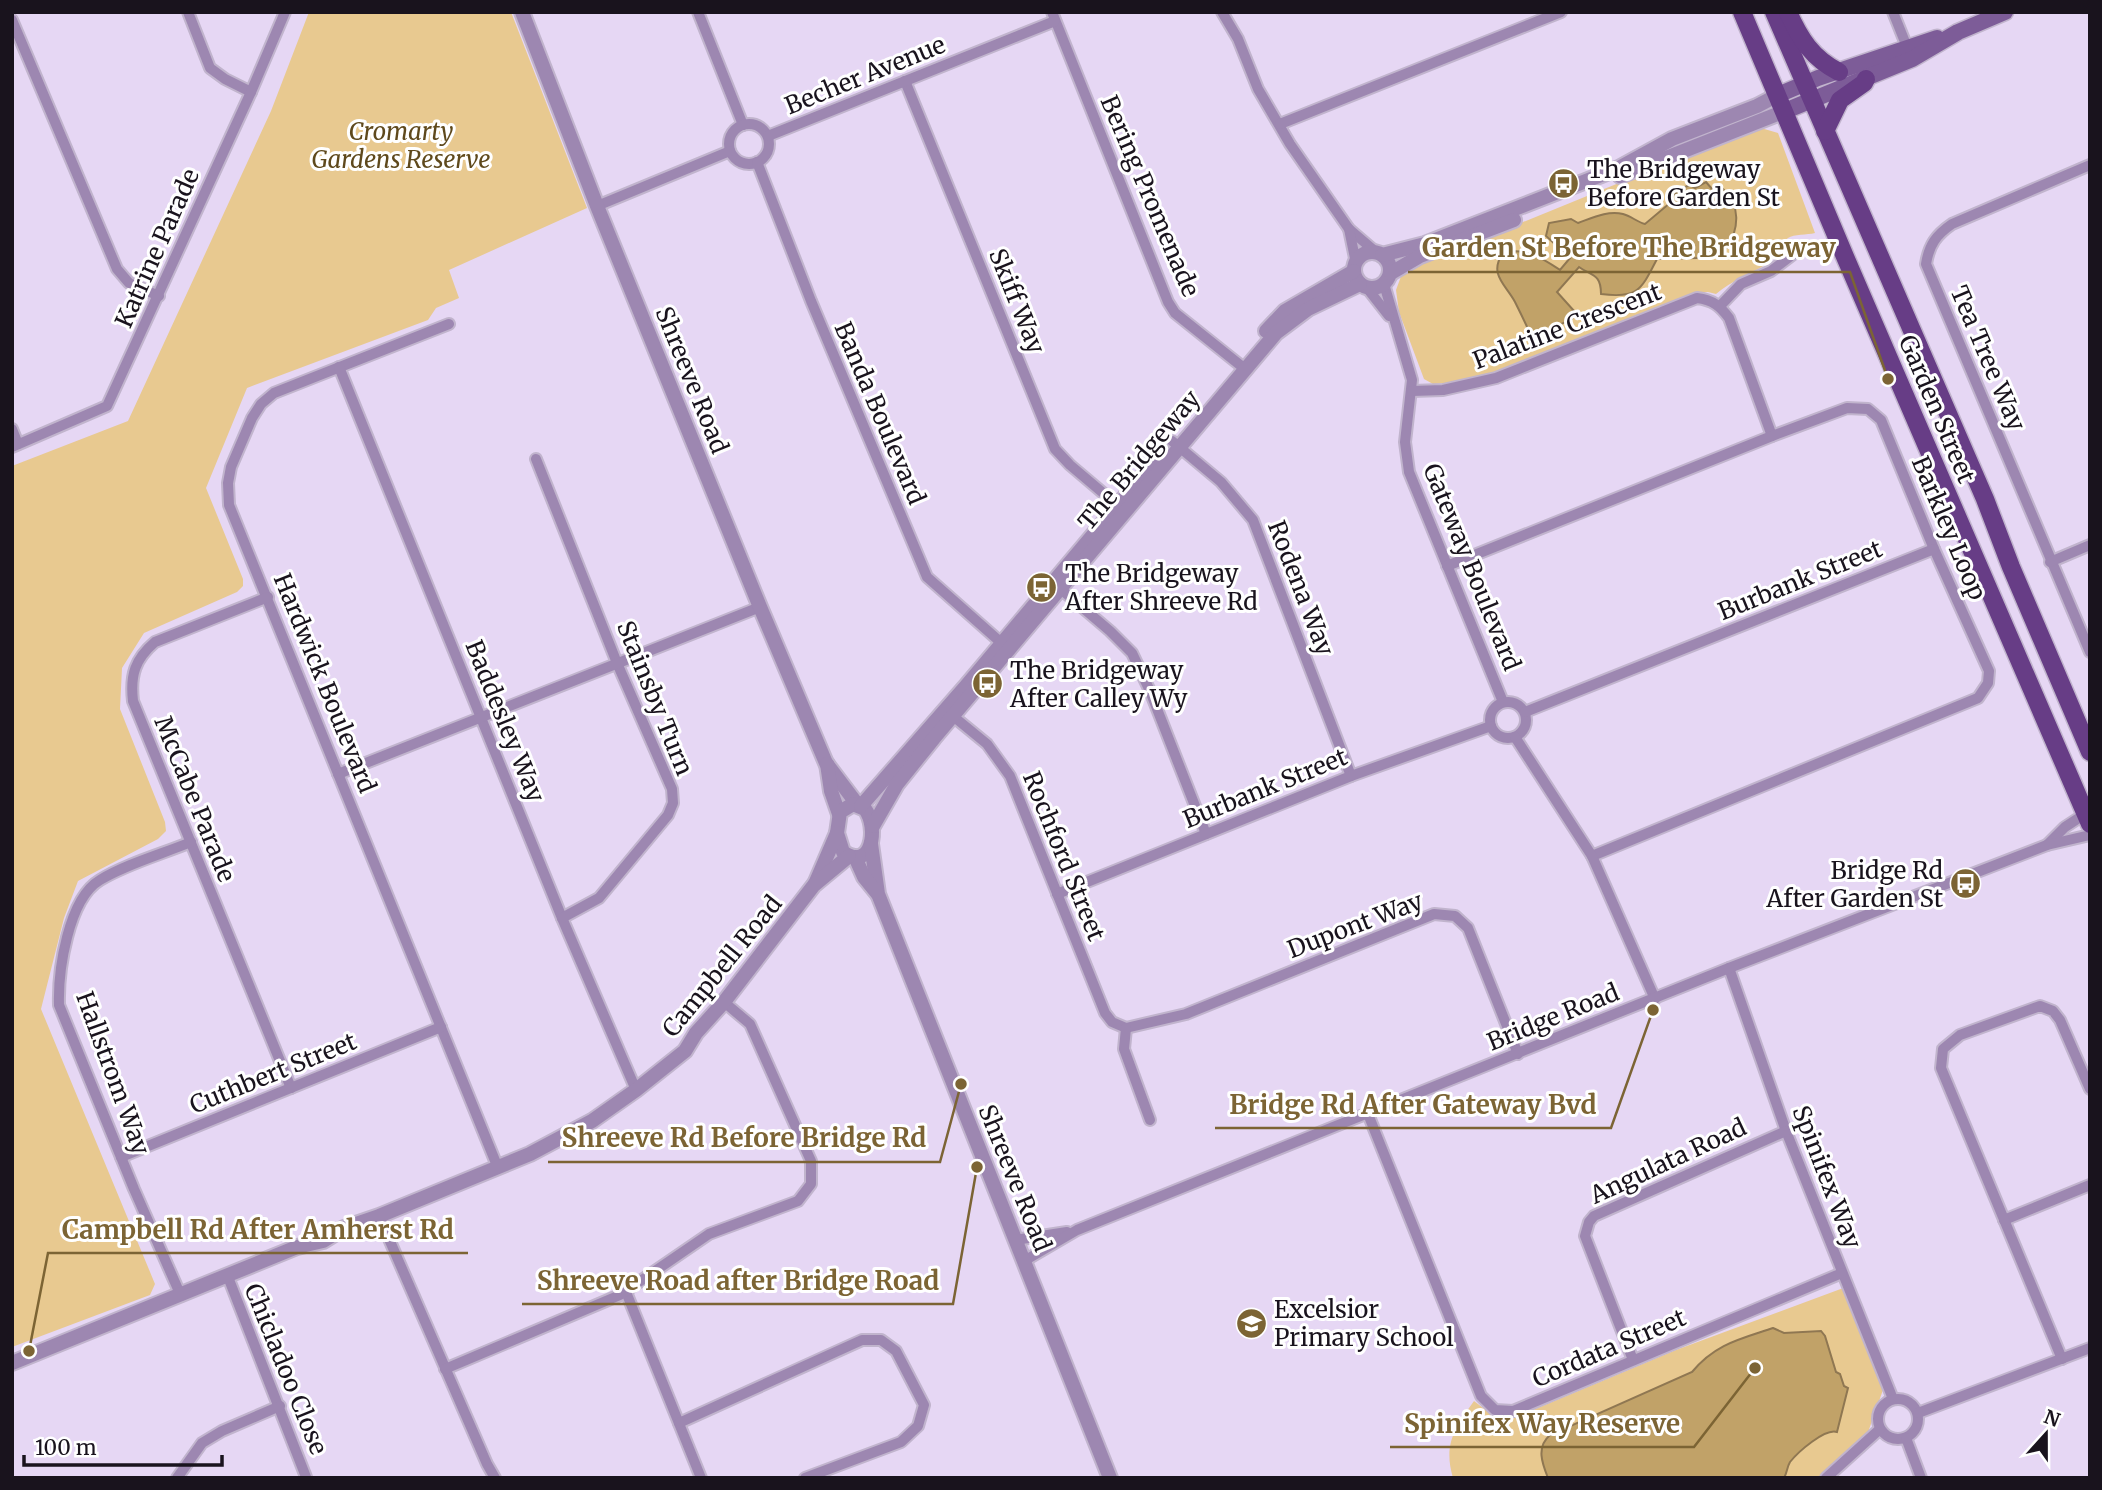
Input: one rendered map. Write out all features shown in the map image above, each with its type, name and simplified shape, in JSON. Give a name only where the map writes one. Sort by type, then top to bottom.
[{"type":"main road","name":"Garden Street","points":[[1742,12],[1846,259],[2088,816]]},
{"type":"main road","name":"Garden Street","points":[[1774,12],[1985,499],[2090,752]]},
{"type":"main road","points":[[1788,12],[1801,40],[1816,58],[1839,72]]},
{"type":"main road","points":[[1808,92],[1866,79],[1910,53],[2005,12]]},
{"type":"main road","points":[[1808,92],[1839,72],[1910,53]]},
{"type":"main road","points":[[1825,131],[1840,100],[1866,79]]},
{"type":"main road","name":"The Bridgeway","points":[[1782,103],[1808,92]]},
{"type":"street","points":[[188,12],[210,68],[251,92]]},
{"type":"street","name":"Katrine Parade","points":[[15,445],[107,406],[159,296],[285,12]]},
{"type":"street","name":"Shreeve Road","points":[[523,12],[597,206],[826,763],[831,792],[839,814],[838,844],[843,852],[852,856],[878,894]]},
{"type":"street","points":[[698,12],[743,125]]},
{"type":"street","name":"Gateway Boulevard","points":[[1222,12],[1238,38],[1258,89],[1290,144],[1349,229],[1380,254]]},
{"type":"street","points":[[1280,124],[1561,12]]},
{"type":"street","points":[[1893,12],[1910,53]]},
{"type":"street","name":"Becher Avenue","points":[[768,136],[1053,17]]},
{"type":"street","name":"Bering Promenade","points":[[1053,17],[1168,302],[1175,313],[1242,367]]},
{"type":"street","points":[[12,20],[117,269],[129,283],[159,296]]},
{"type":"street","name":"Skiff Way","points":[[905,81],[1055,449],[1121,509]]},
{"type":"street","name":"The Bridgeway","points":[[873,825],[897,784],[949,713],[1242,367],[1286,324],[1359,276],[1365,254],[1380,254],[1425,244],[1619,168],[1672,139],[1757,106],[1782,103]]},
{"type":"street","name":"The Bridgeway","points":[[1359,276],[1379,287],[1420,256],[1782,103]]},
{"type":"street","points":[[743,125],[758,126],[768,136],[769,149],[757,162],[741,162],[730,151],[731,135],[743,125]]},
{"type":"street","points":[[597,206],[730,151]]},
{"type":"street","name":"Banda Boulevard","points":[[757,162],[811,301],[927,577],[1005,646]]},
{"type":"street","name":"Tea Tree Way","points":[[2090,165],[1952,225],[1932,242],[1926,264],[2090,652]]},
{"type":"street","name":"Gateway Boulevard","points":[[1349,229],[1359,276],[1395,324]]},
{"type":"street","points":[[1772,436],[1729,318],[1720,306],[1741,284],[1771,271],[1796,252]]},
{"type":"street","points":[[1380,254],[1389,263],[1387,279]]},
{"type":"street","name":"Gateway Boulevard","points":[[1387,279],[1395,324],[1412,380],[1405,442],[1409,472],[1503,702]]},
{"type":"street","name":"Palatine Crescent","points":[[1412,391],[1443,390],[1496,379],[1697,298],[1708,299],[1720,306]]},
{"type":"street","name":"Hardwick Boulevard","points":[[449,324],[274,393],[261,404],[252,418],[231,467],[228,483],[229,505],[498,1168]]},
{"type":"street","name":"Baddesley Way","points":[[339,367],[562,918],[636,1090]]},
{"type":"street","name":"Barkley Loop","points":[[1447,566],[1847,408],[1868,409],[1881,420],[1934,549],[1989,670],[1988,683],[1978,698],[1592,856]]},
{"type":"street","points":[[12,429],[15,445]]},
{"type":"street","name":"Rodena Way","points":[[1176,444],[1220,482],[1253,520],[1352,776]]},
{"type":"street","name":"Stainsby Turn","points":[[536,459],[617,663],[671,789],[673,803],[668,815],[599,898],[562,918]]},
{"type":"street","points":[[2050,562],[2090,545]]},
{"type":"street","name":"Burbank Street","points":[[1525,712],[1934,549]]},
{"type":"street","points":[[1057,585],[1132,653],[1150,691],[1206,834]]},
{"type":"street","name":"McCabe Parade","points":[[268,597],[155,642],[142,652],[134,667],[131,684],[133,701],[291,1088]]},
{"type":"street","points":[[338,774],[760,607]]},
{"type":"street","points":[[1503,702],[1516,703],[1525,712],[1526,725],[1515,737],[1503,737],[1491,726],[1491,713],[1503,702]]},
{"type":"street","name":"The Bridgeway","points":[[859,805],[949,713]]},
{"type":"street","name":"Rochford Street","points":[[949,713],[987,744],[1010,776],[1105,1013],[1112,1022],[1126,1028]]},
{"type":"street","name":"Burbank Street","points":[[1057,894],[1352,776],[1491,726]]},
{"type":"street","points":[[1515,737],[1592,856],[1655,999]]},
{"type":"street","name":"Shreeve Road","points":[[826,763],[869,814],[873,825],[871,844],[878,894],[1110,1478]]},
{"type":"street","points":[[839,814],[845,807],[859,805]]},
{"type":"street","name":"Bridge Road","points":[[2047,845],[2065,827],[2088,816]]},
{"type":"street","name":"Campbell Road","points":[[814,886],[837,834]]},
{"type":"street","name":"Bridge Road","points":[[1024,1261],[1077,1230],[1729,968],[2047,845],[2090,835]]},
{"type":"street","name":"Hallstrom Way","points":[[181,1296],[59,1005],[59,982],[66,943],[77,909],[86,892],[98,880],[191,842]]},
{"type":"street","points":[[852,856],[862,855],[871,844]]},
{"type":"street","name":"Campbell Road","points":[[12,1363],[297,1247],[323,1241],[344,1228],[498,1168],[582,1126],[636,1090],[685,1051],[696,1033],[724,1002],[814,886],[852,856]]},
{"type":"street","name":"Dupont Way","points":[[1126,1028],[1186,1014],[1434,914],[1455,916],[1468,928],[1518,1054]]},
{"type":"street","name":"Spinifex Way","points":[[1729,968],[1786,1130],[1893,1399]]},
{"type":"street","points":[[446,1369],[626,1292],[709,1234],[798,1201],[811,1184],[811,1161],[750,1024],[724,1002]]},
{"type":"street","points":[[2062,1359],[1941,1068],[1943,1049],[1960,1035],[2040,1006],[2053,1011],[2060,1020],[2090,1089]]},
{"type":"street","name":"Cuthbert Street","points":[[121,1157],[440,1027]]},
{"type":"street","points":[[1126,1028],[1124,1049],[1150,1120]]},
{"type":"street","name":"Cordata Street","points":[[1368,1114],[1481,1396],[1495,1410],[1513,1411],[1842,1273]]},
{"type":"street","name":"Angulata Road","points":[[1633,1360],[1585,1236],[1588,1222],[1594,1216],[1786,1130]]},
{"type":"street","points":[[2004,1220],[2090,1185]]},
{"type":"street","points":[[379,1216],[495,1478]]},
{"type":"street","name":"Bridge Road","points":[[1015,1240],[1077,1230]]},
{"type":"street","name":"Chicladoo Close","points":[[228,1277],[306,1476]]},
{"type":"street","points":[[626,1292],[701,1478]]},
{"type":"street","points":[[679,1423],[862,1340],[881,1340],[896,1351],[923,1405],[918,1426],[901,1442],[825,1474],[805,1478]]},
{"type":"street","points":[[1918,1413],[2090,1348]]},
{"type":"street","points":[[1893,1399],[1907,1400],[1918,1413],[1917,1427],[1906,1438],[1892,1439],[1880,1429],[1880,1408],[1893,1399]]},
{"type":"street","points":[[177,1478],[202,1443],[222,1431],[280,1406]]},
{"type":"street","points":[[1826,1478],[1880,1429]]},
{"type":"street","points":[[1906,1438],[1921,1478]]},
{"type":"green space","name":"Cromarty Gardens Reserve","points":[[309,12],[511,12],[587,208],[449,270],[459,298],[436,308],[428,320],[247,388],[206,488],[243,579],[243,586],[237,592],[144,633],[122,668],[120,709],[165,822],[166,831],[158,839],[78,881],[64,918],[41,1009],[155,1284],[150,1295],[12,1347],[12,466],[128,421],[271,111]]},
{"type":"green space","points":[[1761,128],[1778,133],[1815,233],[1788,238],[1768,263],[1716,294],[1696,293],[1471,381],[1433,384],[1424,379],[1399,312],[1396,290],[1403,271],[1751,129]]},
{"type":"green space","points":[[1846,1287],[1884,1387],[1866,1438],[1818,1478],[1453,1478],[1450,1446],[1456,1428],[1474,1401],[1495,1417],[1507,1421],[1676,1350]]},
{"type":"shaded area","points":[[1706,182],[1712,189],[1723,189],[1733,203],[1736,225],[1727,248],[1697,258],[1657,259],[1642,285],[1623,295],[1601,294],[1601,287],[1595,276],[1579,267],[1557,292],[1575,312],[1572,319],[1532,338],[1515,302],[1500,279],[1497,267],[1503,253],[1526,253],[1560,270],[1570,258],[1546,236],[1549,223],[1571,219],[1578,223],[1600,215],[1617,213],[1645,224],[1670,203],[1669,199],[1682,188],[1690,185],[1695,188]]},
{"type":"shaded area","points":[[1773,1328],[1784,1333],[1821,1331],[1836,1372],[1848,1388],[1837,1432],[1819,1437],[1805,1447],[1790,1462],[1784,1478],[1548,1478],[1542,1461],[1542,1450],[1550,1435],[1692,1372],[1719,1349]]},
{"type":"place","name":"The Bridgeway Before Garden St","points":[[1564,183]]},
{"type":"place","name":"Garden St Before The Bridgeway","points":[[1888,379]]},
{"type":"place","name":"The Bridgeway After Shreeve Rd","points":[[1042,587]]},
{"type":"place","name":"The Bridgeway After Calley Wy","points":[[987,684]]},
{"type":"place","name":"Bridge Rd After Garden St","points":[[1966,884]]},
{"type":"place","name":"Bridge Rd After Gateway Bvd","points":[[1653,1010]]},
{"type":"place","name":"Shreeve Rd Before Bridge Rd","points":[[961,1084]]},
{"type":"place","name":"Shreeve Road after Bridge Road","points":[[977,1167]]},
{"type":"place","name":"Excelsior Primary School","points":[[1251,1323]]},
{"type":"place","name":"Campbell Rd After Amherst Rd","points":[[29,1351]]},
{"type":"place","name":"Spinifex Way Reserve","points":[[1755,1368]]}]
